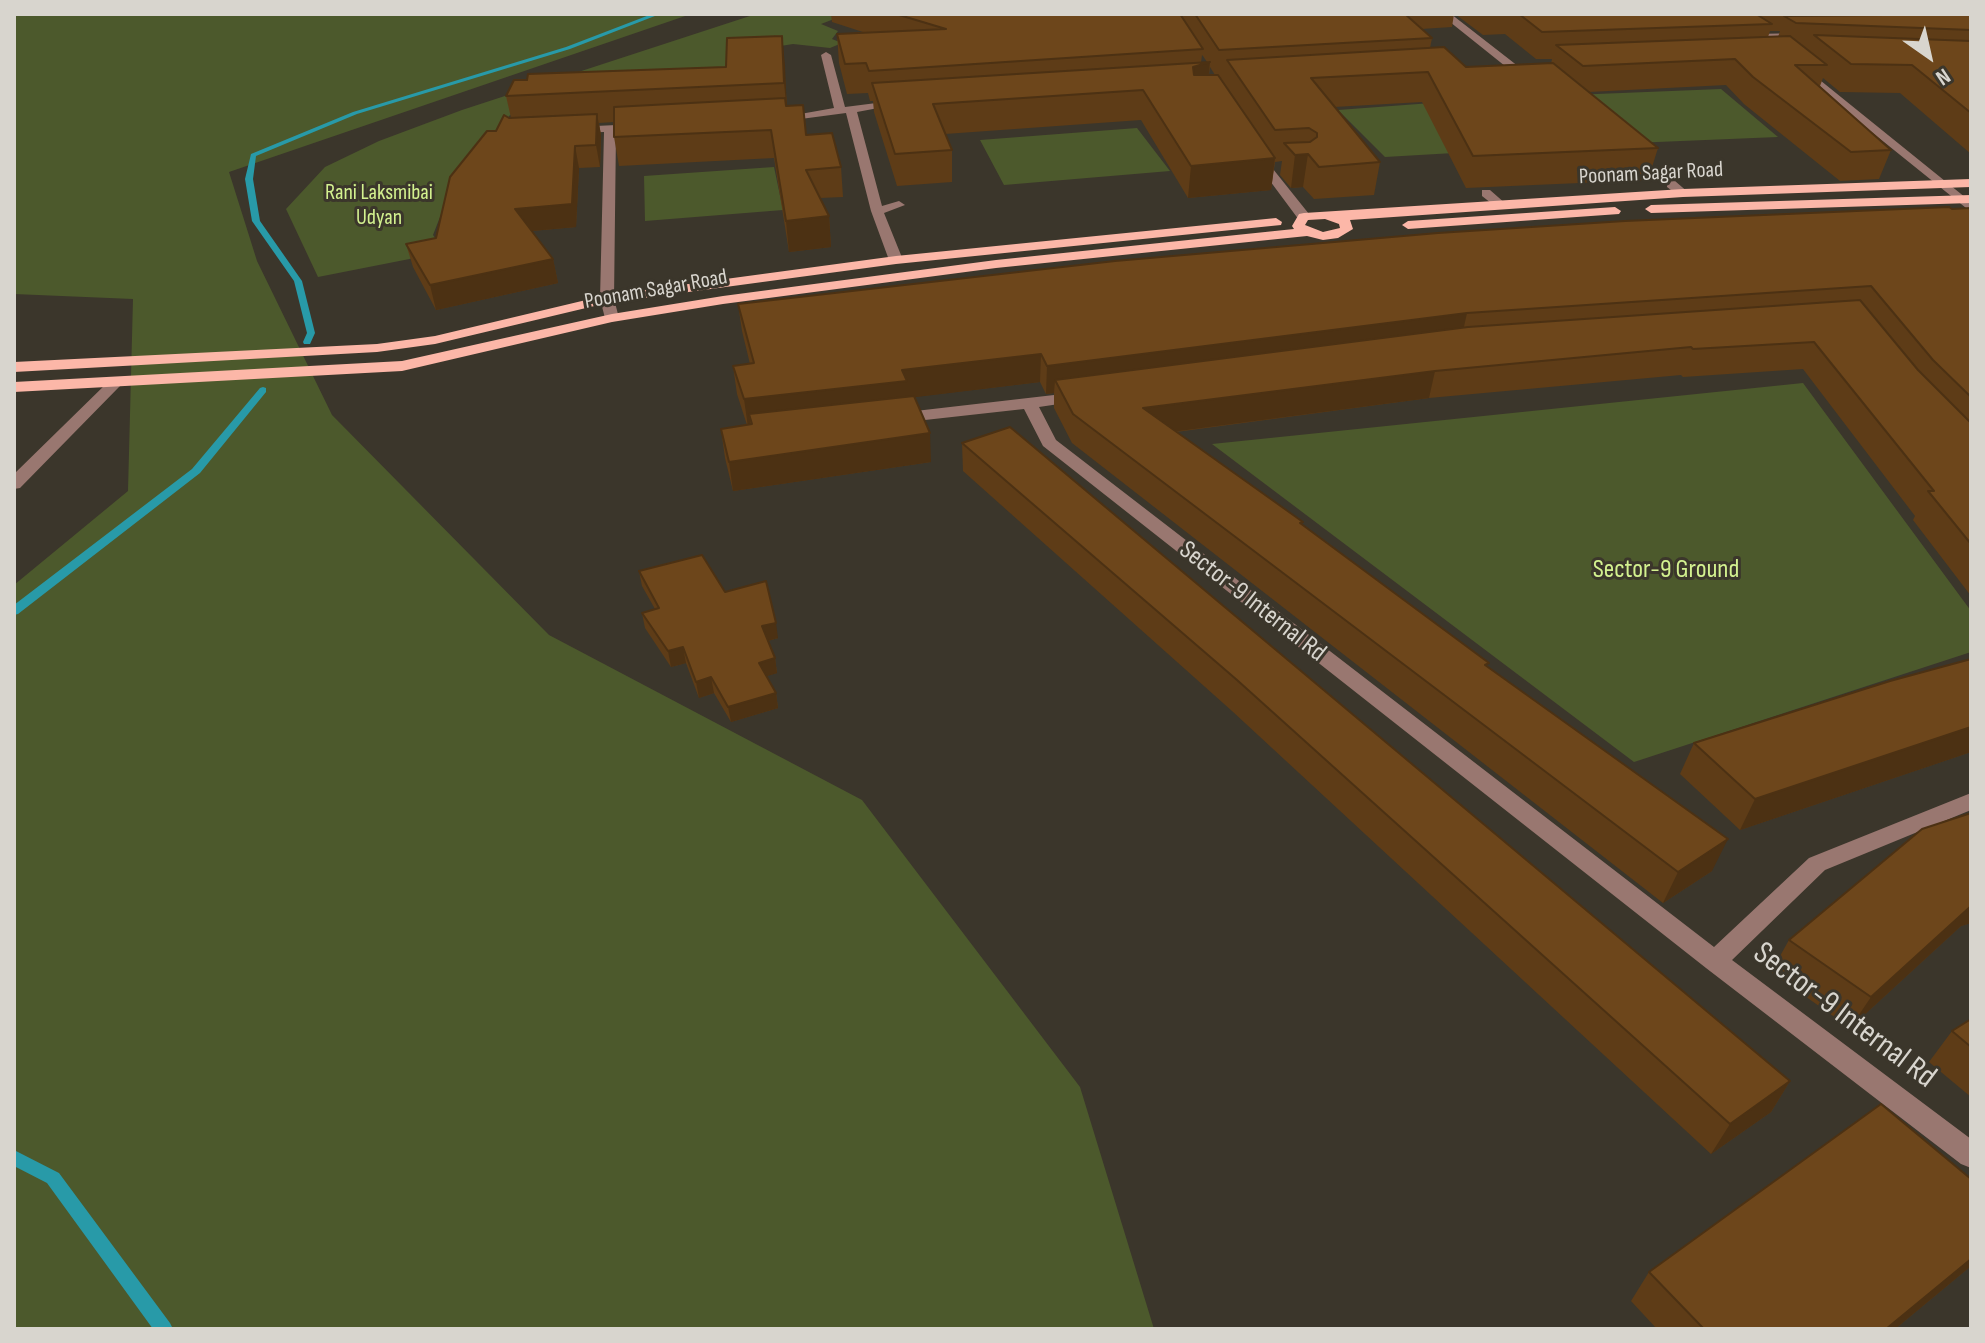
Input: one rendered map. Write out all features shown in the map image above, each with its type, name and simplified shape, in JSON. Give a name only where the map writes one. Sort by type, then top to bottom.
[{"type":"main road","name":"Poonam Sagar Road","points":[[14,387],[362,370],[437,359],[612,318],[1334,217],[1683,193],[1971,183]]},
{"type":"main road","name":"Poonam Sagar Road","points":[[14,367],[377,348],[435,340],[607,299],[896,260],[1304,223],[1331,236],[1347,229],[1661,208],[1965,198]]},
{"type":"main road","points":[[1334,217],[1345,222],[1347,229]]},
{"type":"street","points":[[1445,14],[1516,69]]},
{"type":"street","points":[[1454,32],[1467,32]]},
{"type":"street","points":[[1774,50],[1746,32],[1813,33]]},
{"type":"street","points":[[826,55],[896,260]]},
{"type":"street","points":[[1498,66],[1516,69],[1534,65]]},
{"type":"street","points":[[1795,65],[1965,198],[1971,208]]},
{"type":"street","points":[[763,121],[919,102]]},
{"type":"street","points":[[555,131],[658,126]]},
{"type":"street","points":[[610,129],[607,299],[612,318]]},
{"type":"street","points":[[1862,138],[1884,137]]},
{"type":"street","points":[[1249,145],[1272,169],[1279,186],[1304,223]]},
{"type":"street","points":[[1671,184],[1683,193]]},
{"type":"street","points":[[1486,193],[1500,204]]},
{"type":"street","points":[[877,211],[899,205]]},
{"type":"street","points":[[14,484],[114,384]]},
{"type":"street","points":[[873,421],[1091,395]]},
{"type":"street","name":"Sector-9 Internal Rd","points":[[1029,404],[1049,443],[1715,961],[1971,1155]]},
{"type":"street","name":"Sector-9 Internal Rd","points":[[1715,961],[1817,864],[1971,801]]},
{"type":"green space","points":[[14,14],[691,14],[229,172],[257,261],[332,415],[549,635],[862,800],[1080,1087],[1154,1329],[14,1329],[14,585],[128,491],[133,299],[14,294]]},
{"type":"green space","name":"Rani Laksmibai Udyan","points":[[756,14],[847,14],[821,24],[838,31],[832,39],[842,43],[830,48],[793,44],[768,48],[720,69],[510,115],[447,199],[433,235],[445,252],[318,277],[286,209],[325,167],[379,141],[462,110]]},
{"type":"green space","points":[[1721,89],[1778,137],[1633,143],[1572,95]]},
{"type":"green space","points":[[1485,99],[1540,148],[1385,157],[1338,110]]},
{"type":"green space","points":[[1137,128],[1170,171],[1004,185],[980,140]]},
{"type":"green space","points":[[774,167],[783,210],[645,221],[644,176]]},
{"type":"green space","name":"Sector-9 Ground","points":[[1803,383],[1971,611],[1971,652],[1634,762],[1212,444]]},
{"type":"building","points":[[896,14],[1180,14],[1203,49],[869,71],[866,63],[845,64],[837,34],[946,29]]},
{"type":"building","points":[[1195,14],[1405,14],[1432,38],[1219,50]]},
{"type":"building","points":[[1519,14],[1756,14],[1772,24],[1542,32]]},
{"type":"building","points":[[1971,14],[1971,30],[1796,23],[1784,16],[1885,15]]},
{"type":"building","points":[[1814,35],[1971,41],[1971,113],[1912,65],[1851,64]]},
{"type":"building","points":[[782,36],[784,83],[506,96],[514,80],[527,80],[528,74],[726,67],[727,38]]},
{"type":"building","points":[[1790,36],[1827,65],[1795,65],[1891,150],[1851,152],[1753,77],[1735,59],[1583,66],[1556,45]]},
{"type":"building","points":[[1444,47],[1466,67],[1553,63],[1658,148],[1473,156],[1428,72],[1311,78],[1380,162],[1319,167],[1308,154],[1295,155],[1284,143],[1310,142],[1317,137],[1317,133],[1309,128],[1275,130],[1227,60]]},
{"type":"building","points":[[1210,62],[1193,67],[1194,75],[1218,75],[1275,158],[1191,166],[1143,90],[933,104],[952,150],[895,154],[872,83]]},
{"type":"building","points":[[785,98],[786,106],[803,105],[806,135],[832,133],[841,167],[806,170],[829,216],[786,221],[771,130],[614,137],[614,107]]},
{"type":"building","points":[[597,114],[596,145],[575,146],[572,204],[515,209],[553,259],[430,285],[406,244],[436,238],[450,177],[487,131],[496,131],[504,115],[509,118]]},
{"type":"building","points":[[1971,208],[1971,397],[1933,360],[1871,286],[1467,313],[1047,366],[1041,354],[902,370],[907,381],[744,399],[733,366],[754,363],[738,304],[1115,261],[1438,233],[1625,221]]},
{"type":"building","points":[[1860,300],[1918,370],[1971,423],[1971,544],[1928,491],[1934,491],[1814,342],[1691,347],[1435,371],[1143,408],[1303,522],[1300,523],[1489,663],[1485,665],[1728,839],[1678,872],[1073,414],[1055,380],[1468,327]]},
{"type":"building","points":[[914,396],[930,433],[729,462],[721,429],[752,424],[749,414]]},
{"type":"building","points":[[1010,427],[1790,1081],[1730,1124],[1237,680],[962,443]]},
{"type":"building","points":[[702,555],[725,592],[766,581],[776,623],[762,626],[775,658],[759,663],[776,693],[728,707],[711,677],[696,682],[683,647],[668,651],[642,613],[659,608],[639,571]]},
{"type":"building","points":[[1971,659],[1971,727],[1755,799],[1694,743],[1890,681]]},
{"type":"building","points":[[1971,813],[1971,906],[1871,997],[1789,940],[1922,829]]},
{"type":"building","points":[[1971,1019],[1971,1047],[1952,1031]]},
{"type":"building","points":[[1881,1104],[1971,1179],[1971,1259],[1886,1329],[1704,1329],[1649,1272]]},
{"type":"waterway","points":[[307,342],[311,333],[298,281],[256,221],[249,179],[253,155],[355,113],[568,48],[657,14]]},
{"type":"waterway","points":[[14,611],[196,471],[263,390]]},
{"type":"waterway","points":[[14,1158],[53,1178],[164,1329]]}]
